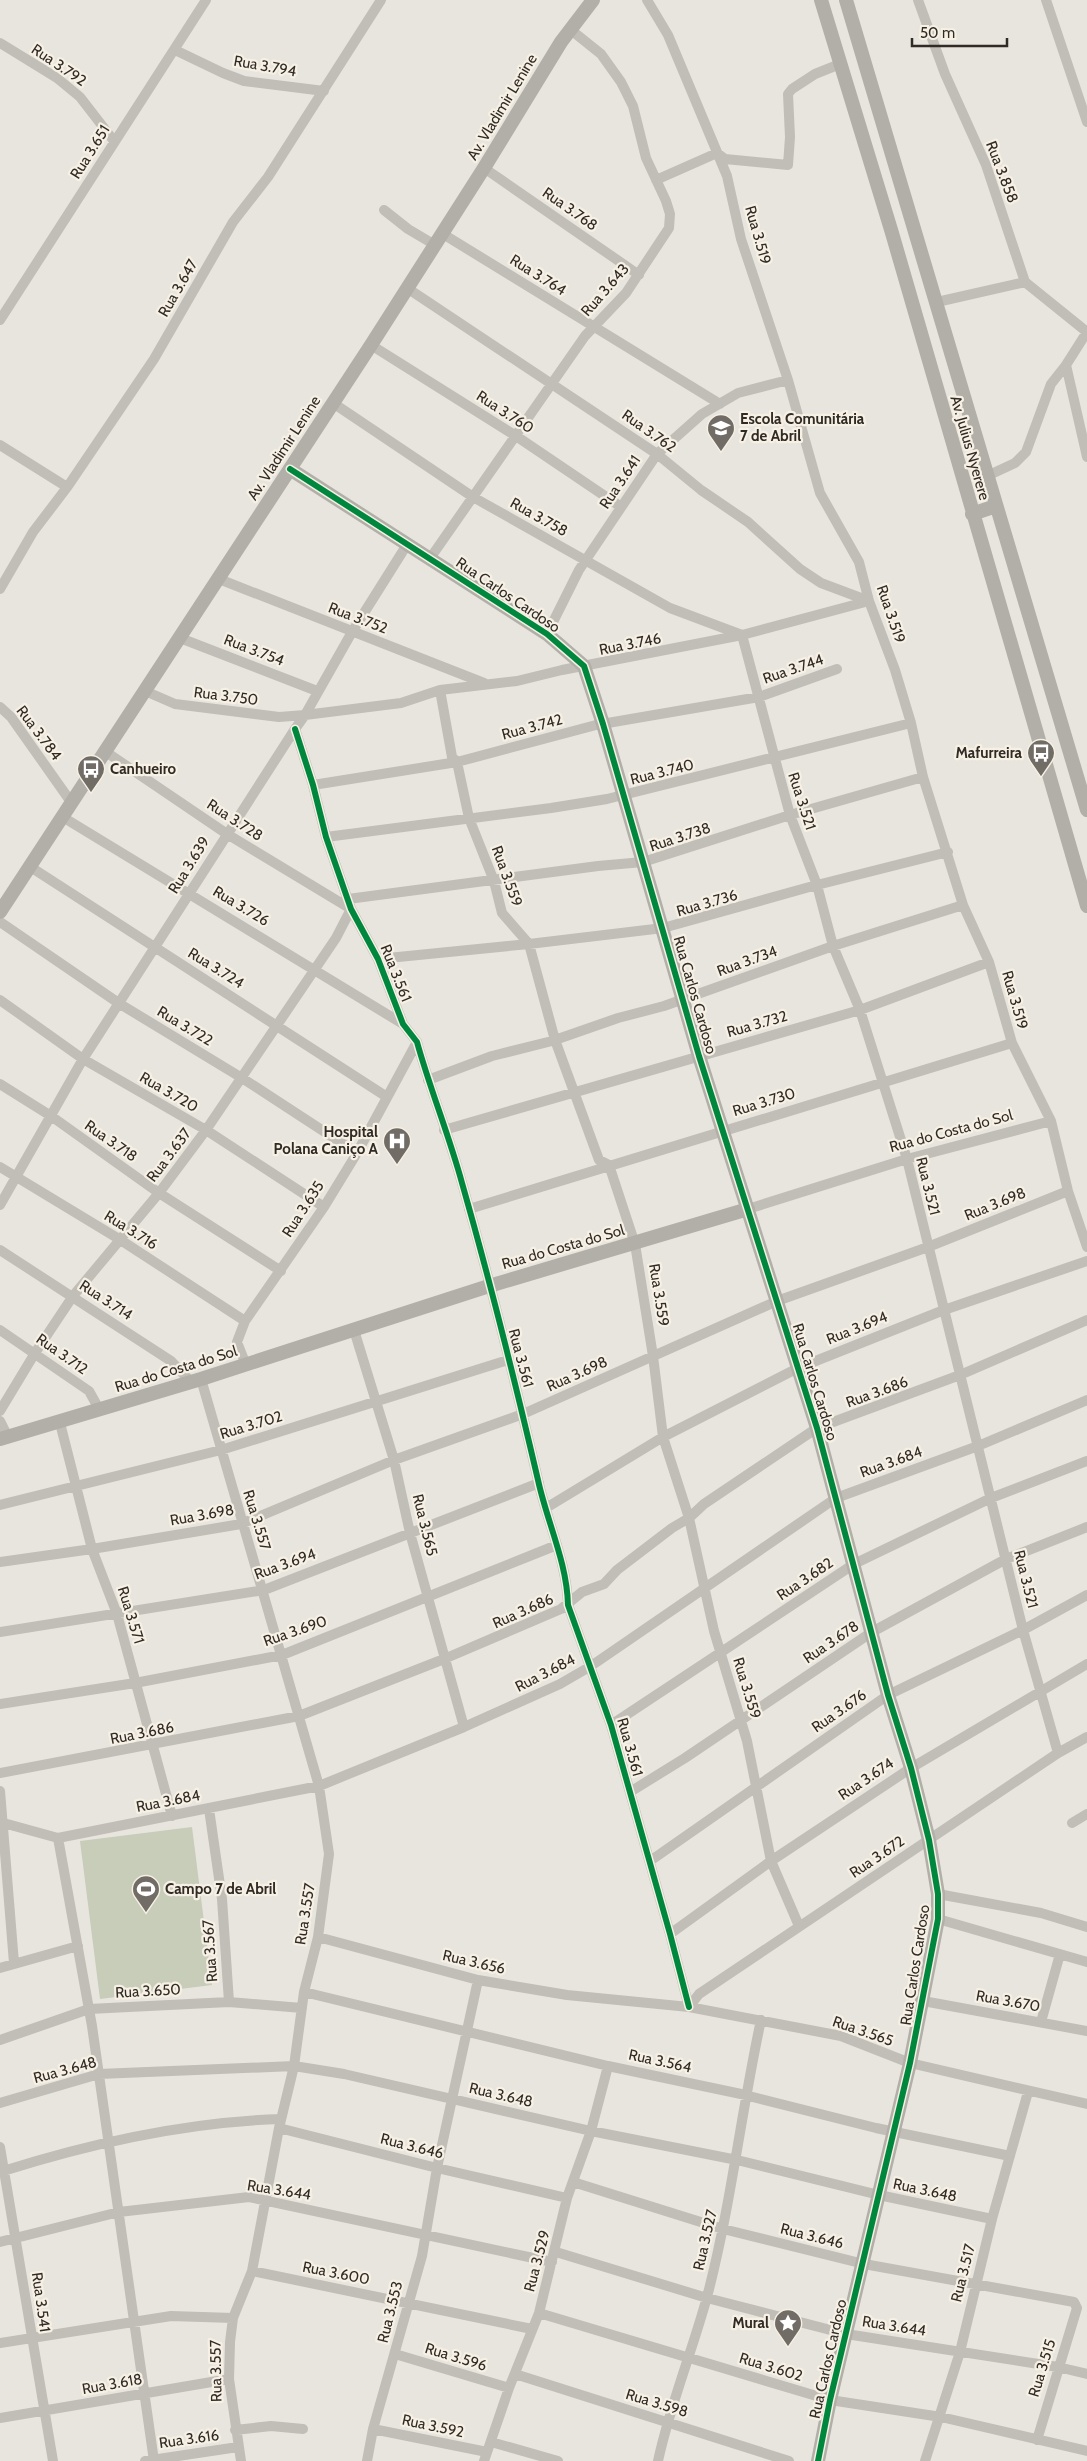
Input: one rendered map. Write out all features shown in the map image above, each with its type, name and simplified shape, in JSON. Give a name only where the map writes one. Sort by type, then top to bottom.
[{"type":"street","name":"Rua 3.651","points":[[0,320],[206,0]]},
{"type":"street","name":"Rua 3.647","points":[[0,590],[33,532],[67,487],[154,359],[233,222],[268,177],[380,0]]},
{"type":"street","name":"Av. Vladimir Lenine","points":[[0,912],[61,816],[106,752],[372,345],[561,42],[593,0]]},
{"type":"street","name":"Rua 3.519","points":[[647,0],[668,35],[727,176],[740,239],[788,380],[820,492],[859,562],[869,601],[895,670],[911,723],[923,777],[963,904],[989,962],[1012,1043],[1051,1120],[1068,1192],[1087,1247]]},
{"type":"street","name":"Av. Julius Nyerere","points":[[821,0],[892,233],[1087,906]]},
{"type":"street","name":"Av. Julius Nyerere","points":[[846,0],[1087,810]]},
{"type":"street","name":"Rua 3.858","points":[[918,0],[945,74],[986,165],[1025,282]]},
{"type":"street","points":[[1046,0],[1087,122]]},
{"type":"street","name":"Rua 3.643","points":[[431,557],[585,336],[626,293],[669,228],[670,214],[646,158],[633,106],[621,82],[601,54],[571,30]]},
{"type":"street","name":"Rua 3.792","points":[[0,42],[57,78],[80,97],[91,108],[114,141]]},
{"type":"street","name":"Rua 3.794","points":[[175,50],[244,81],[324,91]]},
{"type":"street","points":[[656,180],[716,153],[724,159],[788,165],[790,137],[788,94],[792,89],[815,74],[840,64]]},
{"type":"street","name":"Rua 3.768","points":[[484,168],[639,275]]},
{"type":"street","name":"Rua 3.764","points":[[384,210],[408,229],[439,240],[594,327],[720,404]]},
{"type":"street","points":[[937,302],[1025,282],[1087,332],[1066,365],[1051,384],[1026,452],[1015,463],[987,476]]},
{"type":"street","name":"Rua 3.762","points":[[407,288],[553,383],[657,454],[701,490],[748,522],[800,569],[821,583],[869,601]]},
{"type":"street","name":"Rua 3.760","points":[[372,345],[516,436],[621,507]]},
{"type":"street","points":[[1066,365],[1087,457]]},
{"type":"street","name":"Rua 3.641","points":[[547,634],[585,560],[657,454],[702,414],[738,393],[788,380]]},
{"type":"street","name":"Rua 3.758","points":[[333,403],[473,497],[670,608],[742,635]]},
{"type":"street","points":[[0,445],[67,487]]},
{"type":"street","name":"Rua Carlos Cardoso","points":[[290,469],[431,557],[547,634],[584,666],[604,724],[699,1056],[817,1428],[888,1695],[910,1768],[929,1840],[938,1894],[938,1919],[910,2063],[864,2264],[830,2400],[818,2461]]},
{"type":"street","points":[[972,514],[996,506]]},
{"type":"street","name":"Rua 3.639","points":[[0,1205],[84,1060],[294,728],[305,715],[352,632],[408,544]]},
{"type":"street","name":"Rua 3.752","points":[[219,580],[487,684]]},
{"type":"street","name":"Rua 3.746","points":[[305,715],[406,702],[440,690],[517,681],[742,635],[869,601]]},
{"type":"street","name":"Rua 3.521","points":[[742,635],[773,758],[790,815],[817,885],[833,946],[860,1010],[907,1160],[1023,1630],[1058,1753]]},
{"type":"street","name":"Rua 3.754","points":[[180,638],[317,691]]},
{"type":"street","name":"Rua 3.744","points":[[759,697],[837,669]]},
{"type":"street","name":"Rua 3.559","points":[[440,690],[452,757],[457,762],[469,818],[494,881],[502,913],[529,944],[555,1040],[599,1160],[609,1164],[635,1244],[664,1437],[689,1518],[703,1588],[720,1654],[742,1721],[754,1788],[771,1861],[799,1926]]},
{"type":"street","name":"Rua 3.750","points":[[145,691],[175,704],[279,717],[305,715]]},
{"type":"street","name":"Rua 3.742","points":[[313,785],[457,762],[604,724],[759,697]]},
{"type":"street","name":"Rua 3.784","points":[[0,707],[11,717],[71,802]]},
{"type":"street","name":"Rua 3.740","points":[[326,836],[551,808],[624,795],[911,723]]},
{"type":"street","name":"Rua 3.561","points":[[294,728],[313,785],[326,836],[350,904],[378,959],[403,1024],[417,1042],[468,1209],[489,1286],[539,1483],[557,1545],[567,1590],[568,1605],[591,1666],[610,1725],[650,1861],[689,2007]]},
{"type":"street","name":"Rua 3.728","points":[[106,752],[227,834],[350,904]]},
{"type":"street","name":"Rua 3.738","points":[[350,904],[598,866],[643,862],[790,815],[923,777]]},
{"type":"street","name":"Rua 3.726","points":[[61,816],[190,892],[403,1024]]},
{"type":"street","name":"Rua 3.736","points":[[378,959],[663,928],[817,885],[948,852]]},
{"type":"street","name":"Rua 3.724","points":[[29,866],[387,1097]]},
{"type":"street","name":"Rua 3.637","points":[[0,1411],[35,1352],[73,1296],[159,1193],[242,1078],[336,938],[350,904]]},
{"type":"street","name":"Rua 3.734","points":[[428,1080],[492,1056],[555,1040],[684,999],[833,946],[963,904]]},
{"type":"street","name":"Rua 3.722","points":[[0,922],[120,1004],[242,1078],[357,1153]]},
{"type":"street","name":"Rua 3.732","points":[[444,1130],[860,1010],[989,962]]},
{"type":"street","name":"Rua 3.720","points":[[0,1000],[84,1060],[206,1130],[324,1207]]},
{"type":"street","name":"Rua 3.635","points":[[246,1365],[237,1342],[245,1321],[324,1207],[357,1153],[417,1042]]},
{"type":"street","name":"Rua 3.730","points":[[468,1209],[609,1164],[1012,1043]]},
{"type":"street","name":"Rua 3.718","points":[[0,1084],[51,1116],[159,1193],[281,1271]]},
{"type":"street","name":"Rua do Costa do Sol","points":[[4,1438],[60,1423],[99,1409],[196,1381],[489,1286],[635,1244],[907,1160],[1051,1120]]},
{"type":"street","name":"Rua 3.716","points":[[0,1167],[119,1239],[245,1321]]},
{"type":"street","name":"Rua 3.698","points":[[0,1562],[241,1524],[394,1460],[523,1414],[778,1301],[928,1247],[1068,1192]]},
{"type":"street","name":"Rua 3.714","points":[[0,1250],[171,1360],[196,1381]]},
{"type":"street","name":"Rua 3.694","points":[[546,1508],[664,1437],[798,1368],[944,1310],[1087,1261]]},
{"type":"street","name":"Rua 3.686","points":[[0,1773],[299,1716],[444,1659],[568,1605],[582,1592],[604,1584],[617,1570],[672,1528],[689,1518],[704,1504],[817,1428],[960,1375],[1087,1320]]},
{"type":"street","name":"Rua 3.712","points":[[0,1330],[35,1352],[89,1391],[99,1409]]},
{"type":"street","name":"Rua 3.565","points":[[354,1330],[394,1460],[410,1533],[464,1728]]},
{"type":"street","name":"Rua 3.702","points":[[0,1505],[221,1450],[508,1360]]},
{"type":"street","name":"Rua 3.557","points":[[196,1381],[221,1450],[241,1524],[264,1590],[320,1786],[329,1854],[318,1937],[304,1992],[294,2066],[280,2124],[252,2271],[233,2318],[228,2361],[229,2379],[241,2461]]},
{"type":"street","name":"Rua 3.684","points":[[1,1822],[58,1838],[320,1786],[464,1728],[560,1684],[591,1666],[836,1498],[978,1446],[1087,1400]]},
{"type":"street","points":[[0,1421],[4,1438]]},
{"type":"street","name":"Rua 3.571","points":[[60,1423],[78,1486],[92,1549],[117,1614],[172,1816]]},
{"type":"street","name":"Rua 3.682","points":[[610,1725],[854,1564],[991,1498],[1087,1461]]},
{"type":"street","name":"Rua 3.694","points":[[0,1632],[264,1590],[539,1483]]},
{"type":"street","name":"Rua 3.678","points":[[630,1792],[742,1721],[872,1632],[1006,1559],[1087,1527]]},
{"type":"street","name":"Rua 3.690","points":[[0,1704],[135,1683],[282,1655],[557,1545]]},
{"type":"street","name":"Rua 3.676","points":[[650,1861],[888,1695],[1023,1630],[1087,1595]]},
{"type":"street","name":"Rua 3.674","points":[[670,1934],[771,1861],[910,1768],[1087,1664]]},
{"type":"street","name":"Rua 3.672","points":[[689,2007],[699,1994],[799,1926],[1058,1753],[1087,1738]]},
{"type":"street","points":[[0,1790],[1,1822],[14,1963]]},
{"type":"street","name":"Rua 3.567","points":[[209,1809],[222,1899],[229,2002]]},
{"type":"street","points":[[1072,1823],[1087,1814]]},
{"type":"street","points":[[58,1838],[89,2009],[120,2212],[136,2322],[151,2460]]},
{"type":"street","points":[[938,1894],[1041,1913],[1087,1926]]},
{"type":"street","points":[[938,1919],[1087,1962]]},
{"type":"street","name":"Rua 3.656","points":[[318,1937],[478,1980],[625,2002]]},
{"type":"street","points":[[0,1968],[78,1946]]},
{"type":"street","points":[[1041,2022],[1060,1954]]},
{"type":"street","name":"Rua 3.553","points":[[367,2461],[373,2429],[410,2302],[412,2283],[426,2235],[437,2168],[478,1980]]},
{"type":"street","name":"Rua 3.564","points":[[304,1992],[608,2066],[745,2095],[894,2132],[1010,2156]]},
{"type":"street","name":"Rua 3.670","points":[[923,2001],[1087,2031]]},
{"type":"street","name":"Rua 3.650","points":[[0,2040],[89,2009],[229,2002],[302,2008]]},
{"type":"street","name":"Rua 3.565","points":[[625,2002],[689,2007],[841,2036],[910,2063],[1028,2092],[1087,2104]]},
{"type":"street","name":"Rua 3.527","points":[[658,2461],[687,2356],[707,2298],[737,2160],[745,2095],[761,2020]]},
{"type":"street","name":"Rua 3.648","points":[[0,2103],[99,2074],[294,2066],[344,2074],[591,2131],[737,2160],[879,2195],[992,2219]]},
{"type":"street","name":"Rua 3.529","points":[[486,2457],[509,2388],[539,2313],[556,2252],[567,2198],[591,2131],[608,2066]]},
{"type":"street","name":"Rua 3.517","points":[[925,2461],[941,2417],[960,2352],[992,2219],[1028,2092]]},
{"type":"street","name":"Rua 3.646","points":[[2,2171],[109,2140],[220,2122],[280,2124],[437,2168],[567,2198]]},
{"type":"street","name":"Rua 3.541","points":[[0,2147],[2,2171],[17,2238],[31,2338],[52,2461]]},
{"type":"street","name":"Rua 3.646","points":[[573,2182],[723,2229],[864,2264],[1074,2302],[1077,2305]]},
{"type":"street","name":"Rua 3.644","points":[[0,2242],[120,2212],[249,2197],[552,2262]]},
{"type":"street","name":"Rua 3.644","points":[[556,2252],[707,2298],[846,2334],[1058,2367],[1087,2374]]},
{"type":"street","name":"Rua 3.600","points":[[252,2271],[410,2302],[532,2329]]},
{"type":"street","name":"Rua 3.515","points":[[1036,2440],[1077,2305]]},
{"type":"street","name":"Rua 3.602","points":[[539,2313],[687,2356],[757,2380],[830,2400],[941,2417],[1087,2451]]},
{"type":"street","points":[[0,2343],[171,2316],[233,2318]]},
{"type":"street","name":"Rua 3.596","points":[[395,2354],[509,2388]]},
{"type":"street","name":"Rua 3.598","points":[[515,2374],[789,2461]]},
{"type":"street","name":"Rua 3.618","points":[[0,2418],[229,2379]]},
{"type":"street","points":[[235,2430],[271,2426],[303,2429]]},
{"type":"street","name":"Rua 3.592","points":[[373,2429],[486,2457]]},
{"type":"street","points":[[491,2442],[558,2461]]},
{"type":"street","name":"Rua 3.616","points":[[151,2460],[238,2447]]},
{"type":"green space","name":"Campo 7 de Abril","points":[[192,1827],[212,1985],[100,1999],[80,1841]]},
{"type":"cycle path","points":[[290,469],[547,634],[584,666],[603,724],[699,1056],[817,1428],[888,1695],[911,1768],[929,1840],[938,1894],[938,1919],[910,2063],[830,2400],[818,2461]]},
{"type":"cycle path","points":[[295,729],[313,785],[326,837],[351,909],[378,959],[403,1024],[417,1042],[457,1165],[502,1331],[542,1496],[564,1573],[568,1605],[611,1725],[689,2007]]},
{"type":"place","name":"Escola Comunitária 7 de Abril","points":[[721,452]]},
{"type":"place","name":"Mafurreira","points":[[1041,777]]},
{"type":"place","name":"Canhueiro","points":[[91,793]]},
{"type":"place","name":"Hospital Polana Caniço A","points":[[397,1165]]},
{"type":"place","name":"Campo 7 de Abril","points":[[146,1913]]},
{"type":"place","name":"Mural","points":[[788,2347]]}]
